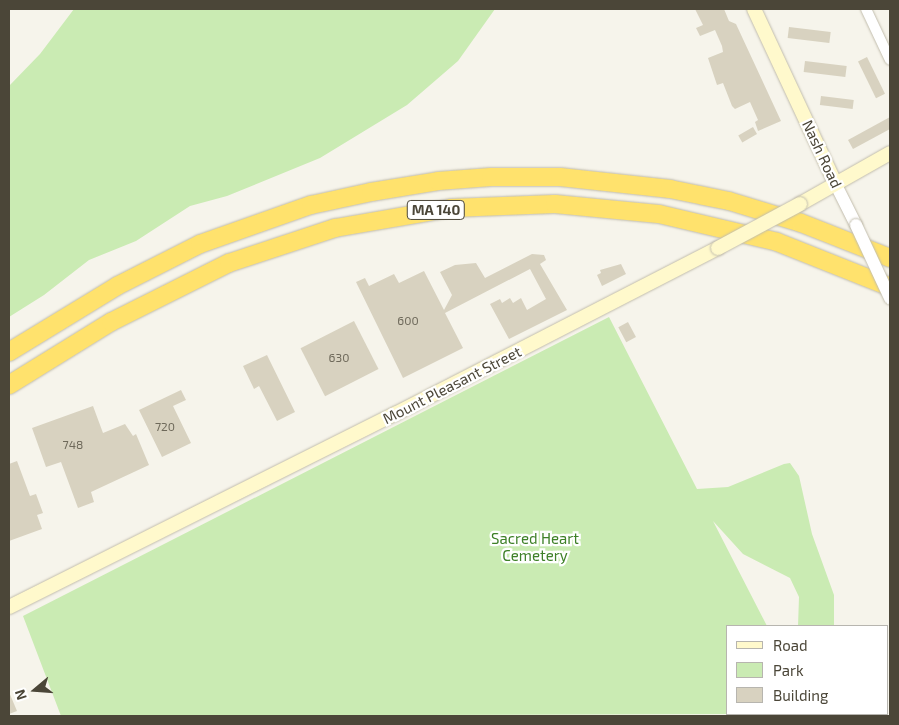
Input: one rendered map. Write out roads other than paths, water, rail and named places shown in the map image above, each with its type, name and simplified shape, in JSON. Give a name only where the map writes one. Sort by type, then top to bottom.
[{"type":"highway","name":"MA 140","points":[[9,352],[123,282],[222,236],[331,200],[455,180],[560,177],[670,189],[792,220],[890,258]]},
{"type":"highway","name":"MA 140","points":[[9,385],[118,318],[229,263],[335,228],[452,208],[556,204],[659,214],[777,242],[890,287]]},
{"type":"main road","name":"Nash Road","points":[[754,9],[835,183]]},
{"type":"main road","name":"Mount Pleasant Street","points":[[9,607],[395,414],[718,248],[800,204],[890,152]]},
{"type":"street","points":[[866,9],[890,60]]},
{"type":"street","name":"Nash Road","points":[[835,183],[890,298]]},
{"type":"park label","name":"Sacred Heart Cemetery","points":[[535,546]]}]
